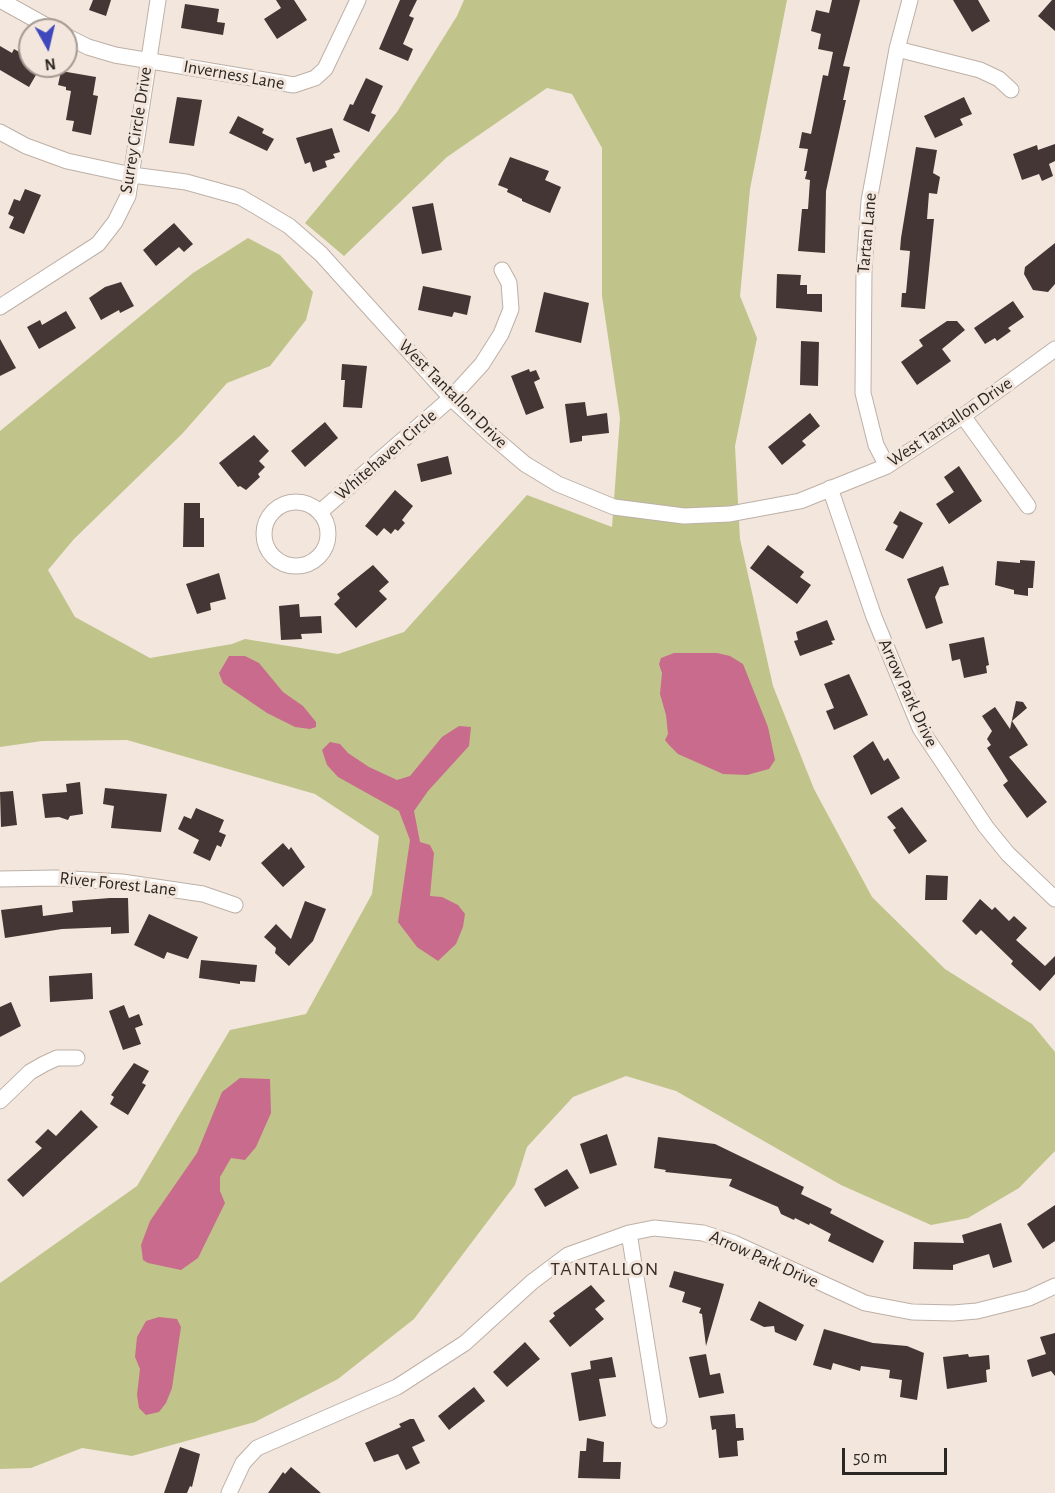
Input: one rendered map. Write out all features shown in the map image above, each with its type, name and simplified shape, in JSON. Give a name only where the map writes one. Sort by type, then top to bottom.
[{"type":"street","points":[[0,0],[32,18]]},
{"type":"street","name":"Surrey Circle Drive","points":[[0,307],[98,244],[107,235],[128,196],[158,0]]},
{"type":"street","name":"Inverness Lane","points":[[78,42],[115,55],[294,85],[312,80],[325,69],[358,0]]},
{"type":"street","name":"Tartan Lane","points":[[887,466],[867,417],[863,393],[861,337],[869,201],[897,49],[910,0]]},
{"type":"street","points":[[897,49],[980,70],[999,79],[1011,90]]},
{"type":"street","name":"West Tantallon Drive","points":[[0,132],[26,146],[67,161],[132,175],[186,182],[240,197],[289,226],[321,254],[451,398],[525,464],[558,484],[614,507],[684,516],[730,514],[800,501],[887,466],[963,416],[1055,349]]},
{"type":"street","name":"Whitehaven Circle","points":[[320,512],[451,398],[482,364],[506,323],[511,309],[511,291],[502,270]]},
{"type":"street","points":[[963,416],[1028,506]]},
{"type":"street","name":"Arrow Park Drive","points":[[830,488],[874,617],[920,728],[986,827],[1008,854],[1055,898]]},
{"type":"street","points":[[297,502],[314,507],[320,512],[329,531],[324,552],[307,565],[296,567],[276,560],[265,542],[264,531],[272,513],[279,507],[297,502]]},
{"type":"street","name":"River Forest Lane","points":[[0,879],[56,878],[144,885],[203,894],[235,905]]},
{"type":"street","points":[[0,1101],[30,1072],[44,1064],[57,1058],[76,1058]]},
{"type":"street","name":"Arrow Park Drive","points":[[229,1493],[243,1463],[257,1448],[398,1387],[465,1343],[532,1282],[568,1255],[629,1233],[654,1228],[703,1233],[734,1243],[865,1304],[912,1312],[977,1311],[1029,1298],[1055,1286]]},
{"type":"street","points":[[629,1233],[659,1420]]},
{"type":"green space","points":[[464,0],[787,0],[750,189],[740,296],[757,338],[735,446],[740,539],[773,686],[814,789],[872,897],[945,969],[1032,1024],[1055,1052],[1055,1151],[1019,1188],[968,1218],[931,1225],[841,1185],[676,1091],[626,1076],[573,1097],[527,1147],[515,1185],[414,1319],[338,1379],[255,1422],[132,1456],[82,1448],[31,1468],[0,1469],[0,1283],[137,1186],[230,1030],[306,1014],[372,894],[379,836],[315,794],[127,740],[42,741],[0,747],[0,431],[193,273],[248,238],[280,255],[313,292],[306,320],[270,366],[227,383],[182,434],[74,539],[48,570],[75,617],[150,658],[232,644],[245,639],[338,654],[404,632],[527,495],[612,527],[620,418],[602,296],[602,148],[572,94],[547,88],[447,157],[344,256],[305,223],[397,112],[457,16]]},
{"type":"shaded area","points":[[674,653],[717,653],[730,656],[743,664],[768,727],[775,760],[769,769],[747,775],[723,774],[678,754],[669,745],[665,740],[668,734],[660,694],[662,673],[659,664],[661,658]]},
{"type":"shaded area","points":[[229,656],[245,656],[259,663],[283,692],[303,706],[316,722],[316,727],[310,729],[295,727],[267,713],[223,683],[219,673]]},
{"type":"shaded area","points":[[459,726],[471,727],[469,746],[428,791],[414,811],[420,842],[430,845],[434,853],[430,896],[442,897],[458,905],[465,914],[463,927],[456,944],[438,961],[417,947],[398,922],[410,840],[399,811],[338,777],[327,765],[322,750],[330,742],[340,744],[348,753],[369,767],[397,780],[410,776],[442,737]]},
{"type":"shaded area","points":[[240,1078],[270,1079],[271,1113],[256,1147],[245,1160],[231,1158],[220,1177],[220,1191],[225,1203],[198,1258],[181,1270],[148,1263],[143,1260],[141,1245],[150,1221],[197,1153],[222,1092]]},
{"type":"shaded area","points":[[159,1317],[177,1319],[181,1327],[172,1388],[166,1403],[159,1412],[146,1415],[139,1408],[137,1395],[140,1369],[135,1357],[137,1337],[146,1321]]},
{"type":"building","points":[[93,0],[111,0],[106,16],[89,10]]},
{"type":"building","points":[[276,0],[294,0],[307,20],[277,39],[264,19],[281,8]]},
{"type":"building","points":[[400,0],[417,0],[409,16],[414,18],[403,44],[413,49],[408,61],[379,49]]},
{"type":"building","points":[[832,0],[860,0],[843,66],[850,67],[843,100],[846,100],[826,191],[825,253],[798,251],[802,209],[808,209],[810,180],[805,179],[807,171],[804,171],[808,149],[799,148],[802,132],[811,134],[823,75],[828,76],[833,52],[818,49],[821,34],[811,31],[816,10],[829,13]]},
{"type":"building","points":[[953,0],[978,0],[990,21],[972,32]]},
{"type":"building","points":[[1052,0],[1055,0],[1055,31],[1038,16]]},
{"type":"building","points":[[185,4],[219,9],[217,22],[225,23],[223,35],[181,28]]},
{"type":"building","points":[[0,46],[12,53],[14,49],[18,51],[18,78],[34,78],[29,87],[0,70]]},
{"type":"building","points":[[78,74],[96,77],[93,95],[98,96],[91,135],[72,131],[74,121],[66,120],[71,91],[58,85],[60,78],[78,78]]},
{"type":"building","points":[[366,78],[383,86],[371,113],[376,115],[369,132],[343,120]]},
{"type":"building","points":[[177,97],[202,100],[194,146],[169,143]]},
{"type":"building","points":[[964,97],[972,114],[960,119],[963,125],[935,138],[924,116]]},
{"type":"building","points":[[238,116],[264,129],[262,133],[274,139],[267,151],[229,133]]},
{"type":"building","points":[[332,128],[340,152],[333,154],[335,158],[325,161],[327,167],[313,172],[310,162],[305,164],[296,138]]},
{"type":"building","points":[[1055,144],[1055,161],[1049,164],[1053,176],[1042,181],[1039,174],[1022,180],[1013,154],[1037,145],[1038,150]]},
{"type":"building","points":[[916,147],[937,150],[933,173],[940,177],[937,194],[929,193],[927,219],[934,219],[925,309],[901,307],[902,293],[906,293],[910,251],[900,250],[901,238]]},
{"type":"building","points":[[510,157],[549,171],[545,180],[561,187],[550,213],[522,201],[507,192],[508,189],[498,185]]},
{"type":"building","points":[[25,189],[41,195],[24,234],[9,228],[14,217],[8,214],[14,199],[20,201]]},
{"type":"building","points":[[433,203],[442,250],[422,254],[412,207]]},
{"type":"building","points":[[174,223],[193,244],[184,252],[179,247],[156,266],[143,250]]},
{"type":"building","points":[[1055,243],[1055,284],[1048,292],[1033,290],[1024,274],[1025,267]]},
{"type":"building","points":[[777,274],[801,275],[800,285],[807,285],[807,294],[822,294],[822,312],[776,308]]},
{"type":"building","points":[[121,282],[134,306],[120,313],[119,310],[101,320],[89,298],[105,287]]},
{"type":"building","points":[[423,286],[471,296],[467,315],[454,312],[452,317],[418,310]]},
{"type":"building","points":[[544,292],[589,303],[581,343],[535,332]]},
{"type":"building","points":[[1013,301],[1024,317],[1008,328],[1011,331],[997,341],[995,338],[985,344],[974,328]]},
{"type":"building","points":[[66,311],[76,328],[39,349],[27,327],[40,320],[42,325]]},
{"type":"building","points":[[947,321],[957,321],[965,330],[942,349],[951,361],[917,385],[901,362],[923,346],[919,340]]},
{"type":"building","points":[[0,339],[16,368],[0,376]]},
{"type":"building","points":[[801,341],[819,342],[818,386],[800,385]]},
{"type":"building","points":[[342,364],[367,366],[362,408],[343,407],[345,380],[341,380]]},
{"type":"building","points":[[529,369],[530,372],[536,370],[540,379],[534,382],[544,408],[526,415],[511,376]]},
{"type":"building","points":[[585,402],[587,416],[607,413],[609,433],[582,436],[582,441],[570,443],[565,404]]},
{"type":"building","points":[[810,413],[820,426],[802,441],[806,445],[782,465],[768,447]]},
{"type":"building","points":[[325,422],[338,438],[305,467],[291,451]]},
{"type":"building","points":[[254,435],[269,451],[259,461],[265,467],[258,474],[260,477],[246,490],[238,487],[219,463]]},
{"type":"building","points":[[448,456],[452,474],[421,482],[417,464]]},
{"type":"building","points":[[959,466],[982,501],[949,524],[936,504],[954,492],[944,477]]},
{"type":"building","points":[[395,490],[413,506],[402,520],[405,523],[398,531],[395,529],[391,534],[384,528],[377,536],[365,526]]},
{"type":"building","points":[[184,503],[200,503],[200,518],[204,518],[204,547],[183,547]]},
{"type":"building","points":[[900,511],[923,523],[903,559],[885,550],[898,526],[893,523]]},
{"type":"building","points":[[768,545],[804,572],[800,577],[811,585],[797,604],[750,568]]},
{"type":"building","points":[[1020,560],[1035,561],[1033,588],[1028,588],[1028,596],[1014,594],[1014,590],[995,585],[997,561],[1020,563]]},
{"type":"building","points":[[373,565],[389,582],[379,591],[387,599],[356,628],[334,604],[340,598],[337,594]]},
{"type":"building","points":[[943,566],[949,585],[940,587],[935,597],[943,623],[926,629],[907,579]]},
{"type":"building","points":[[219,573],[226,599],[210,603],[211,610],[197,614],[186,584]]},
{"type":"building","points":[[299,604],[300,617],[321,616],[322,633],[301,634],[302,639],[281,640],[279,606]]},
{"type":"building","points":[[827,620],[835,640],[831,641],[833,644],[800,656],[794,641],[798,640],[796,632]]},
{"type":"building","points":[[984,637],[989,665],[986,666],[987,673],[964,678],[960,659],[952,661],[949,644]]},
{"type":"building","points":[[849,674],[868,715],[834,730],[826,711],[834,708],[824,684]]},
{"type":"building","points":[[1016,701],[1023,702],[1027,708],[1012,721],[1028,745],[1009,757],[1047,802],[1027,818],[1003,785],[1008,781],[987,748],[991,745],[987,739],[992,731],[982,716],[995,707],[1010,729]]},
{"type":"building","points":[[873,741],[884,761],[888,758],[900,778],[871,795],[853,756]]},
{"type":"building","points":[[80,782],[83,814],[70,816],[68,820],[59,817],[45,818],[42,794],[67,792],[66,784]]},
{"type":"building","points":[[105,788],[167,794],[161,832],[111,828],[114,806],[103,804]]},
{"type":"building","points":[[13,791],[17,825],[1,827],[0,792]]},
{"type":"building","points":[[902,807],[927,841],[909,854],[893,830],[896,828],[887,817]]},
{"type":"building","points":[[196,808],[224,820],[219,832],[226,835],[221,847],[217,845],[210,861],[193,853],[199,840],[178,829],[184,816],[191,819]]},
{"type":"building","points":[[283,843],[289,850],[291,847],[305,867],[283,887],[261,863]]},
{"type":"building","points":[[926,875],[948,876],[947,900],[925,900]]},
{"type":"building","points":[[128,898],[129,933],[111,934],[111,927],[62,929],[5,938],[1,910],[42,905],[43,916],[73,912],[72,901]]},
{"type":"building","points":[[980,899],[992,910],[995,907],[1009,921],[1014,916],[1027,928],[1016,940],[1045,966],[1055,956],[1055,974],[1040,991],[1011,964],[1013,961],[981,930],[976,935],[962,921]]},
{"type":"building","points":[[305,901],[326,909],[313,941],[289,966],[275,953],[276,948],[264,937],[276,924],[291,939]]},
{"type":"building","points":[[149,914],[198,937],[188,959],[167,952],[164,959],[134,945]]},
{"type":"building","points":[[201,960],[257,965],[255,982],[240,981],[240,984],[199,978]]},
{"type":"building","points":[[92,973],[93,999],[50,1002],[49,976]]},
{"type":"building","points":[[11,1002],[21,1026],[0,1037],[0,1007]]},
{"type":"building","points":[[124,1005],[129,1018],[139,1014],[143,1025],[135,1028],[141,1044],[123,1050],[109,1011]]},
{"type":"building","points":[[134,1063],[149,1071],[142,1083],[146,1085],[128,1115],[110,1104],[114,1097],[111,1095]]},
{"type":"building","points":[[81,1110],[98,1127],[23,1197],[7,1180],[42,1148],[35,1142],[48,1129],[56,1136]]},
{"type":"building","points":[[607,1134],[617,1165],[590,1174],[580,1144]]},
{"type":"building","points":[[658,1137],[715,1144],[804,1187],[801,1194],[832,1209],[830,1213],[884,1241],[873,1263],[828,1241],[831,1234],[810,1223],[809,1225],[781,1214],[778,1207],[729,1186],[732,1179],[665,1172],[666,1170],[654,1168]]},
{"type":"building","points":[[567,1169],[579,1188],[545,1207],[534,1189]]},
{"type":"building","points":[[1055,1205],[1055,1241],[1043,1249],[1027,1224]]},
{"type":"building","points":[[1001,1223],[1012,1262],[993,1268],[989,1254],[953,1265],[953,1270],[913,1269],[914,1242],[964,1243],[962,1235]]},
{"type":"building","points":[[674,1271],[724,1284],[706,1346],[702,1314],[699,1313],[701,1308],[682,1302],[685,1292],[669,1287]]},
{"type":"building","points":[[591,1285],[605,1301],[595,1309],[604,1319],[570,1347],[549,1321],[555,1316],[553,1313]]},
{"type":"building","points":[[759,1301],[804,1325],[796,1341],[775,1332],[774,1326],[764,1327],[750,1320]]},
{"type":"building","points":[[824,1329],[873,1343],[907,1346],[924,1353],[917,1400],[900,1397],[902,1380],[889,1378],[890,1370],[861,1366],[860,1371],[833,1363],[831,1370],[813,1365]]},
{"type":"building","points":[[1055,1333],[1055,1376],[1051,1371],[1032,1377],[1027,1360],[1046,1354],[1040,1337]]},
{"type":"building","points":[[525,1342],[540,1359],[507,1387],[493,1372]]},
{"type":"building","points":[[706,1354],[710,1375],[720,1373],[724,1393],[699,1398],[689,1357]]},
{"type":"building","points":[[968,1354],[969,1357],[989,1355],[990,1369],[986,1370],[987,1382],[947,1389],[943,1357]]},
{"type":"building","points":[[612,1357],[616,1377],[599,1379],[606,1416],[579,1421],[571,1373],[591,1369],[590,1361]]},
{"type":"building","points":[[474,1387],[485,1401],[449,1430],[438,1416]]},
{"type":"building","points":[[735,1414],[736,1428],[743,1428],[744,1440],[737,1441],[738,1456],[719,1458],[716,1429],[712,1430],[710,1416]]},
{"type":"building","points":[[414,1419],[425,1441],[412,1447],[420,1463],[406,1470],[398,1454],[374,1462],[365,1443],[401,1427],[399,1424]]},
{"type":"building","points":[[587,1438],[604,1442],[603,1462],[621,1462],[620,1479],[578,1478],[580,1451],[586,1451]]},
{"type":"building","points":[[180,1447],[200,1454],[192,1487],[190,1486],[187,1493],[164,1493]]},
{"type":"building","points":[[291,1467],[321,1493],[268,1493],[283,1472],[285,1474]]},
{"type":"district","name":"TANTALLON","points":[[605,1269]]}]
